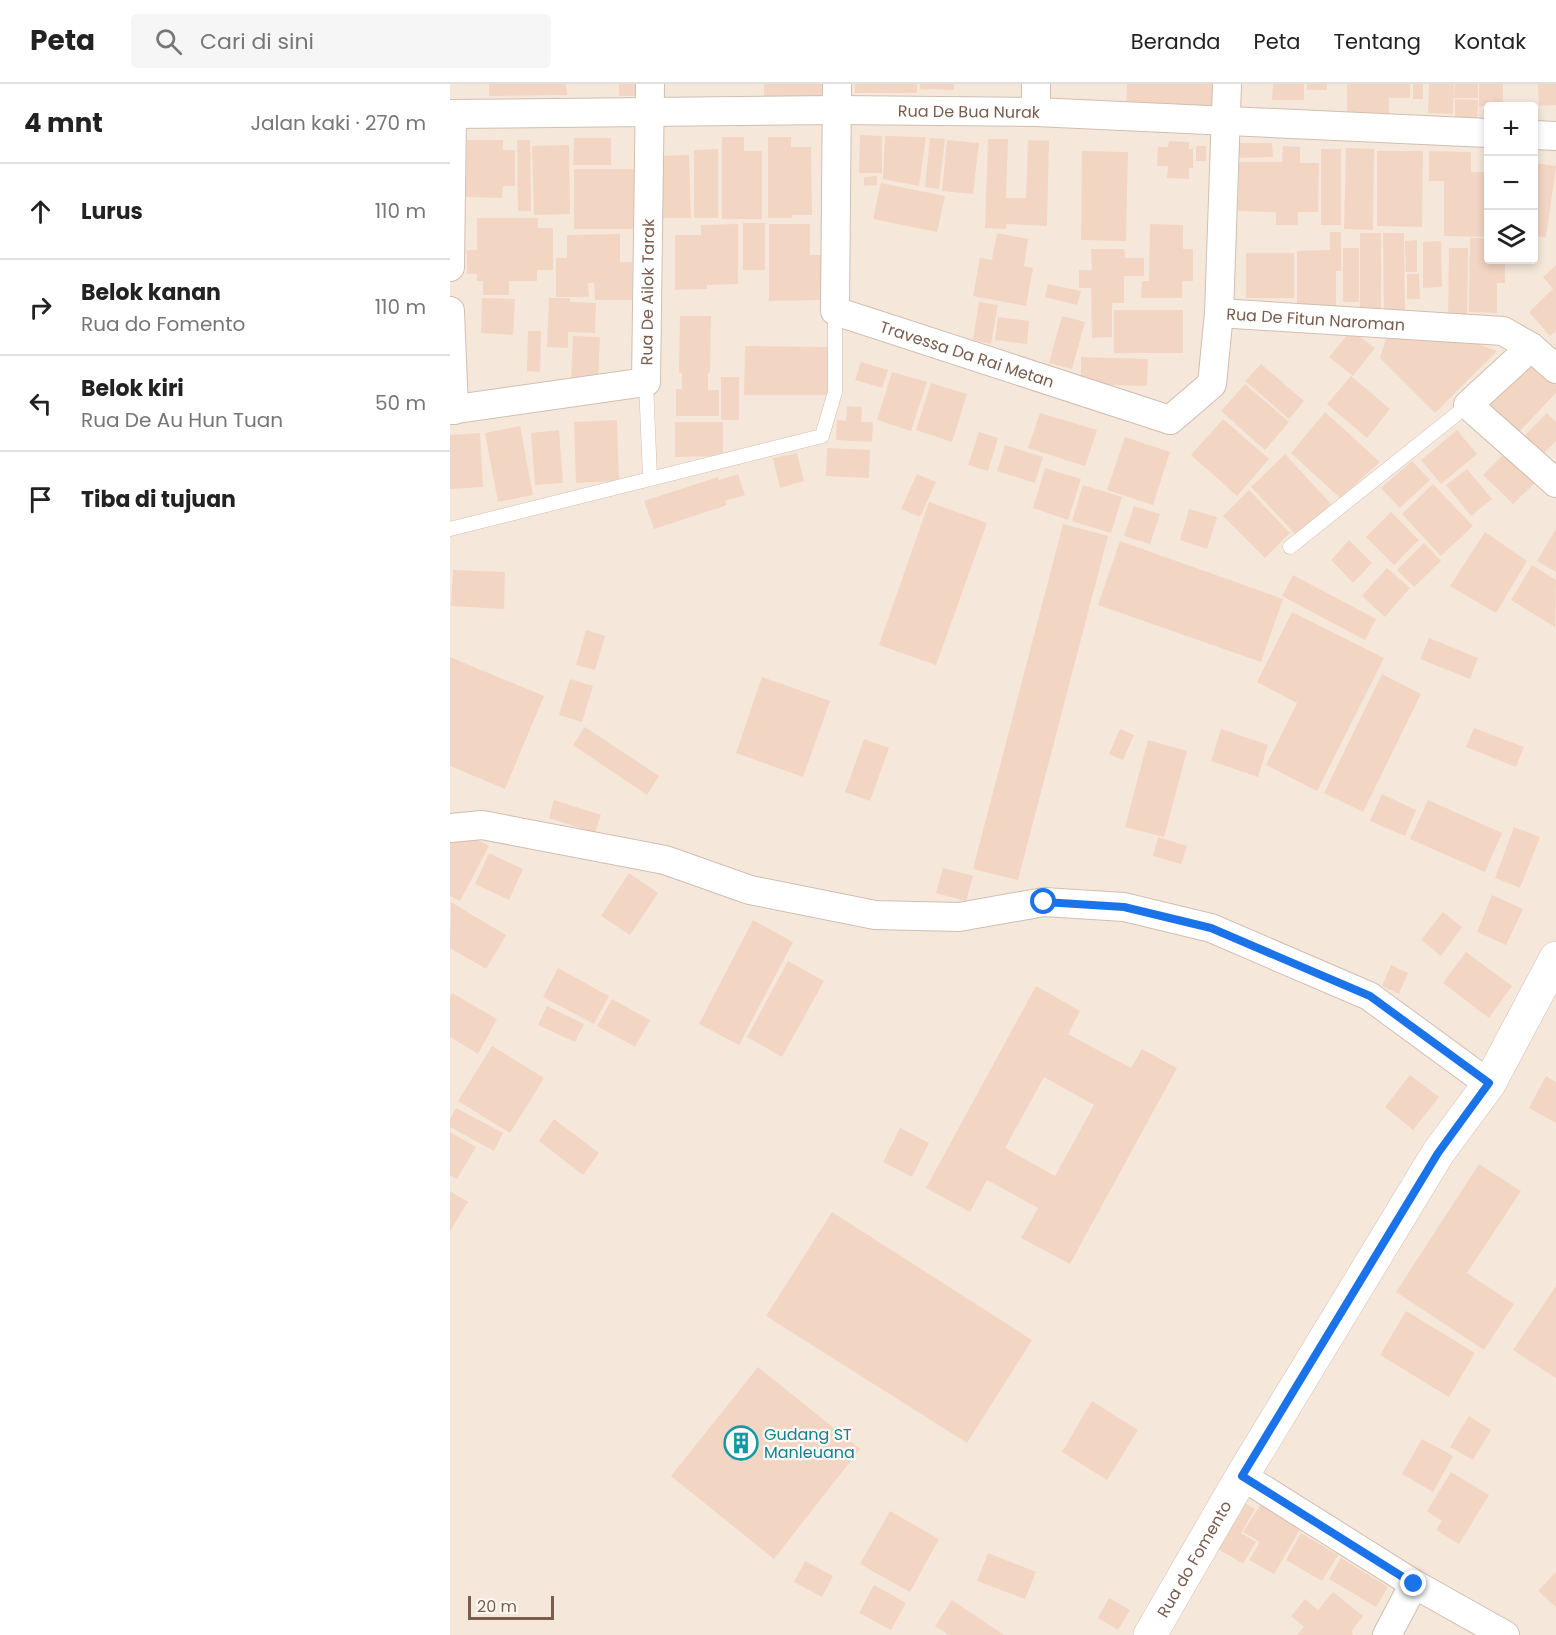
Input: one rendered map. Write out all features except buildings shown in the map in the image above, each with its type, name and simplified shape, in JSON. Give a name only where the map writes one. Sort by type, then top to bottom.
[{"type":"street","name":"Rua De Fitun Naroman","points":[[1227,84],[1219,313],[1503,331],[1531,346],[1556,369]]},
{"type":"street","points":[[835,311],[837,97]]},
{"type":"street","name":"Rua De Bua Nurak","points":[[451,114],[650,98],[1036,98],[1226,121],[1484,133]]},
{"type":"street","name":"Rua De Ailok Tarak","points":[[452,410],[646,382],[650,98]]},
{"type":"street","points":[[450,267],[451,114]]},
{"type":"street","points":[[1538,135],[1556,136]]},
{"type":"street","points":[[450,311],[452,410]]},
{"type":"street","name":"Travessa Da Rai Metan","points":[[835,311],[1170,420],[1212,384],[1219,313]]},
{"type":"street","points":[[1531,346],[1468,405],[1556,483]]},
{"type":"street","points":[[450,828],[482,825],[665,860],[750,890],[875,915],[959,917],[1044,902],[1124,907],[1200,925],[1370,996],[1489,1083]]},
{"type":"street","name":"Rua do Fomento","points":[[1150,1635],[1242,1476],[1438,1153],[1489,1083],[1556,958]]},
{"type":"street","points":[[1242,1476],[1414,1584],[1505,1635]]},
{"type":"street","points":[[1387,1635],[1414,1584]]},
{"type":"lane","points":[[450,530],[822,436],[835,392],[835,311]]},
{"type":"lane","points":[[646,382],[650,478]]},
{"type":"lane","points":[[1290,547],[1468,405]]},
{"type":"shaded area","points":[[450,84],[1556,84],[1556,1635],[450,1635]]},
{"type":"place","name":"Gudang ST Manleuana","points":[[741,1443]]},
{"type":"route","points":[[1044,902],[1124,907],[1211,928],[1370,996],[1489,1083],[1438,1153],[1242,1476],[1414,1584]]}]
